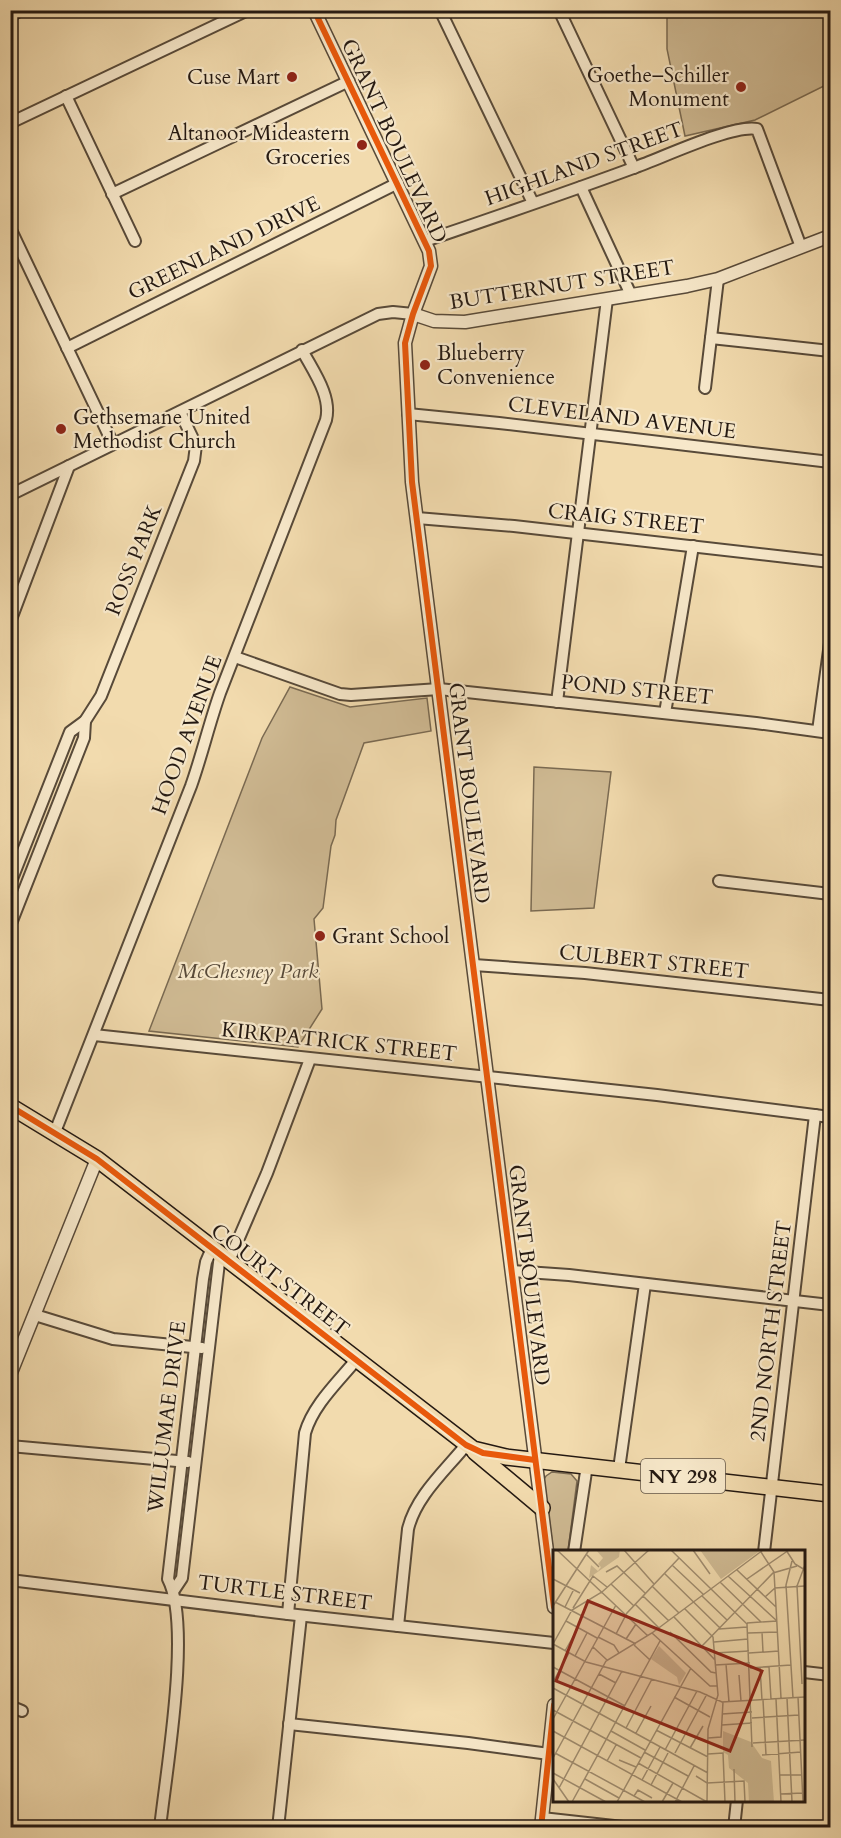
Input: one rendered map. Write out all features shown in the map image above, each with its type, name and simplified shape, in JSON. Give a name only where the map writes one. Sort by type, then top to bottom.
[{"type":"main road","name":"COURT STREET","points":[[10,1106],[97,1159],[469,1447],[506,1457],[831,1494]]},
{"type":"main road","points":[[469,1447],[542,1508]]},
{"type":"street","points":[[10,16],[21,10]]},
{"type":"street","points":[[12,118],[66,96],[248,10]]},
{"type":"street","name":"GRANT BOULEVARD","points":[[314,10],[429,250],[431,266],[412,314],[405,343],[412,482],[535,1460],[553,1580]]},
{"type":"street","points":[[440,10],[533,203]]},
{"type":"street","points":[[559,10],[634,168]]},
{"type":"street","points":[[112,194],[349,81]]},
{"type":"street","points":[[66,96],[135,241]]},
{"type":"street","name":"HIGHLAND STREET","points":[[425,241],[727,133],[750,127],[757,129],[801,247]]},
{"type":"street","name":"GREENLAND DRIVE","points":[[67,348],[398,183]]},
{"type":"street","points":[[581,187],[631,295]]},
{"type":"street","points":[[10,228],[113,444]]},
{"type":"street","name":"BUTTERNUT STREET","points":[[10,495],[378,314],[393,312],[412,314],[434,321],[465,322],[608,299],[718,279],[831,236]]},
{"type":"street","points":[[705,388],[718,279]]},
{"type":"street","points":[[557,702],[608,299]]},
{"type":"street","points":[[711,338],[831,351]]},
{"type":"street","name":"HOOD AVENUE","points":[[55,1132],[191,786],[210,721],[329,408],[302,350]]},
{"type":"street","name":"ROSS PARK","points":[[10,884],[70,732],[85,721],[101,696],[194,461],[196,445],[180,412]]},
{"type":"street","name":"CLEVELAND AVENUE","points":[[408,414],[831,462]]},
{"type":"street","points":[[10,622],[69,466]]},
{"type":"street","name":"CRAIG STREET","points":[[417,518],[578,533],[831,562]]},
{"type":"street","points":[[665,713],[693,546]]},
{"type":"street","points":[[819,731],[831,643]]},
{"type":"street","name":"POND STREET","points":[[235,657],[340,694],[371,695],[439,689],[831,733]]},
{"type":"street","name":"ROSS PARK","points":[[10,926],[84,738],[85,721]]},
{"type":"street","points":[[719,881],[831,894]]},
{"type":"street","name":"CULBERT STREET","points":[[474,966],[596,975],[831,1000]]},
{"type":"street","name":"KIRKPATRICK STREET","points":[[94,1035],[657,1095],[831,1117]]},
{"type":"street","points":[[221,1254],[267,1173],[310,1059]]},
{"type":"street","name":"2ND NORTH STREET","points":[[764,1550],[815,1115]]},
{"type":"street","points":[[10,1375],[97,1159]]},
{"type":"street","name":"WILLUMAE DRIVE","points":[[160,1827],[177,1664],[174,1595],[168,1579],[202,1279],[206,1262],[221,1254]]},
{"type":"street","name":"WILLUMAE DRIVE","points":[[174,1595],[182,1578],[221,1254]]},
{"type":"street","points":[[512,1271],[831,1305]]},
{"type":"street","points":[[619,1469],[645,1284]]},
{"type":"street","points":[[35,1315],[113,1339],[208,1348]]},
{"type":"street","points":[[288,1614],[305,1433],[315,1410],[356,1360]]},
{"type":"street","points":[[10,1446],[195,1462]]},
{"type":"street","points":[[398,1626],[411,1515],[420,1501],[469,1447]]},
{"type":"street","points":[[574,1550],[587,1465]]},
{"type":"street","name":"TURTLE STREET","points":[[10,1580],[174,1595],[301,1616],[553,1643]]},
{"type":"street","points":[[278,1827],[301,1616]]},
{"type":"street","points":[[805,1671],[831,1675]]},
{"type":"street","points":[[10,1706],[22,1711]]},
{"type":"street","points":[[553,1721],[541,1823],[632,1827]]},
{"type":"street","points":[[289,1724],[444,1740],[549,1754]]},
{"type":"street","points":[[734,1827],[737,1802]]},
{"type":"green space","points":[[667,11],[830,11],[830,83],[755,120],[685,136],[667,49]]},
{"type":"green space","name":"McChesney Park","points":[[290,687],[350,707],[427,698],[431,731],[364,743],[336,820],[323,908],[314,919],[322,1009],[298,1047],[149,1031],[262,738]]},
{"type":"green space","points":[[534,767],[611,772],[594,908],[531,911]]},
{"type":"green space","points":[[552,1472],[571,1474],[577,1481],[568,1550],[553,1550],[544,1479]]},
{"type":"cycle path","points":[[314,10],[429,251],[431,266],[405,343],[412,482],[553,1599]]},
{"type":"cycle path","points":[[10,1106],[97,1159],[466,1445],[483,1453],[535,1460]]},
{"type":"cycle path","points":[[541,1828],[553,1714]]},
{"type":"place","name":"Cuse Mart","points":[[292,77]]},
{"type":"place","name":"Goethe–Schiller Monument","points":[[741,87]]},
{"type":"place","name":"Altanoor Mideastern Groceries","points":[[362,145]]},
{"type":"place","name":"Blueberry Convenience","points":[[425,365]]},
{"type":"place","name":"Gethsemane United Methodist Church","points":[[61,429]]},
{"type":"place","name":"Grant School","points":[[320,936]]}]
